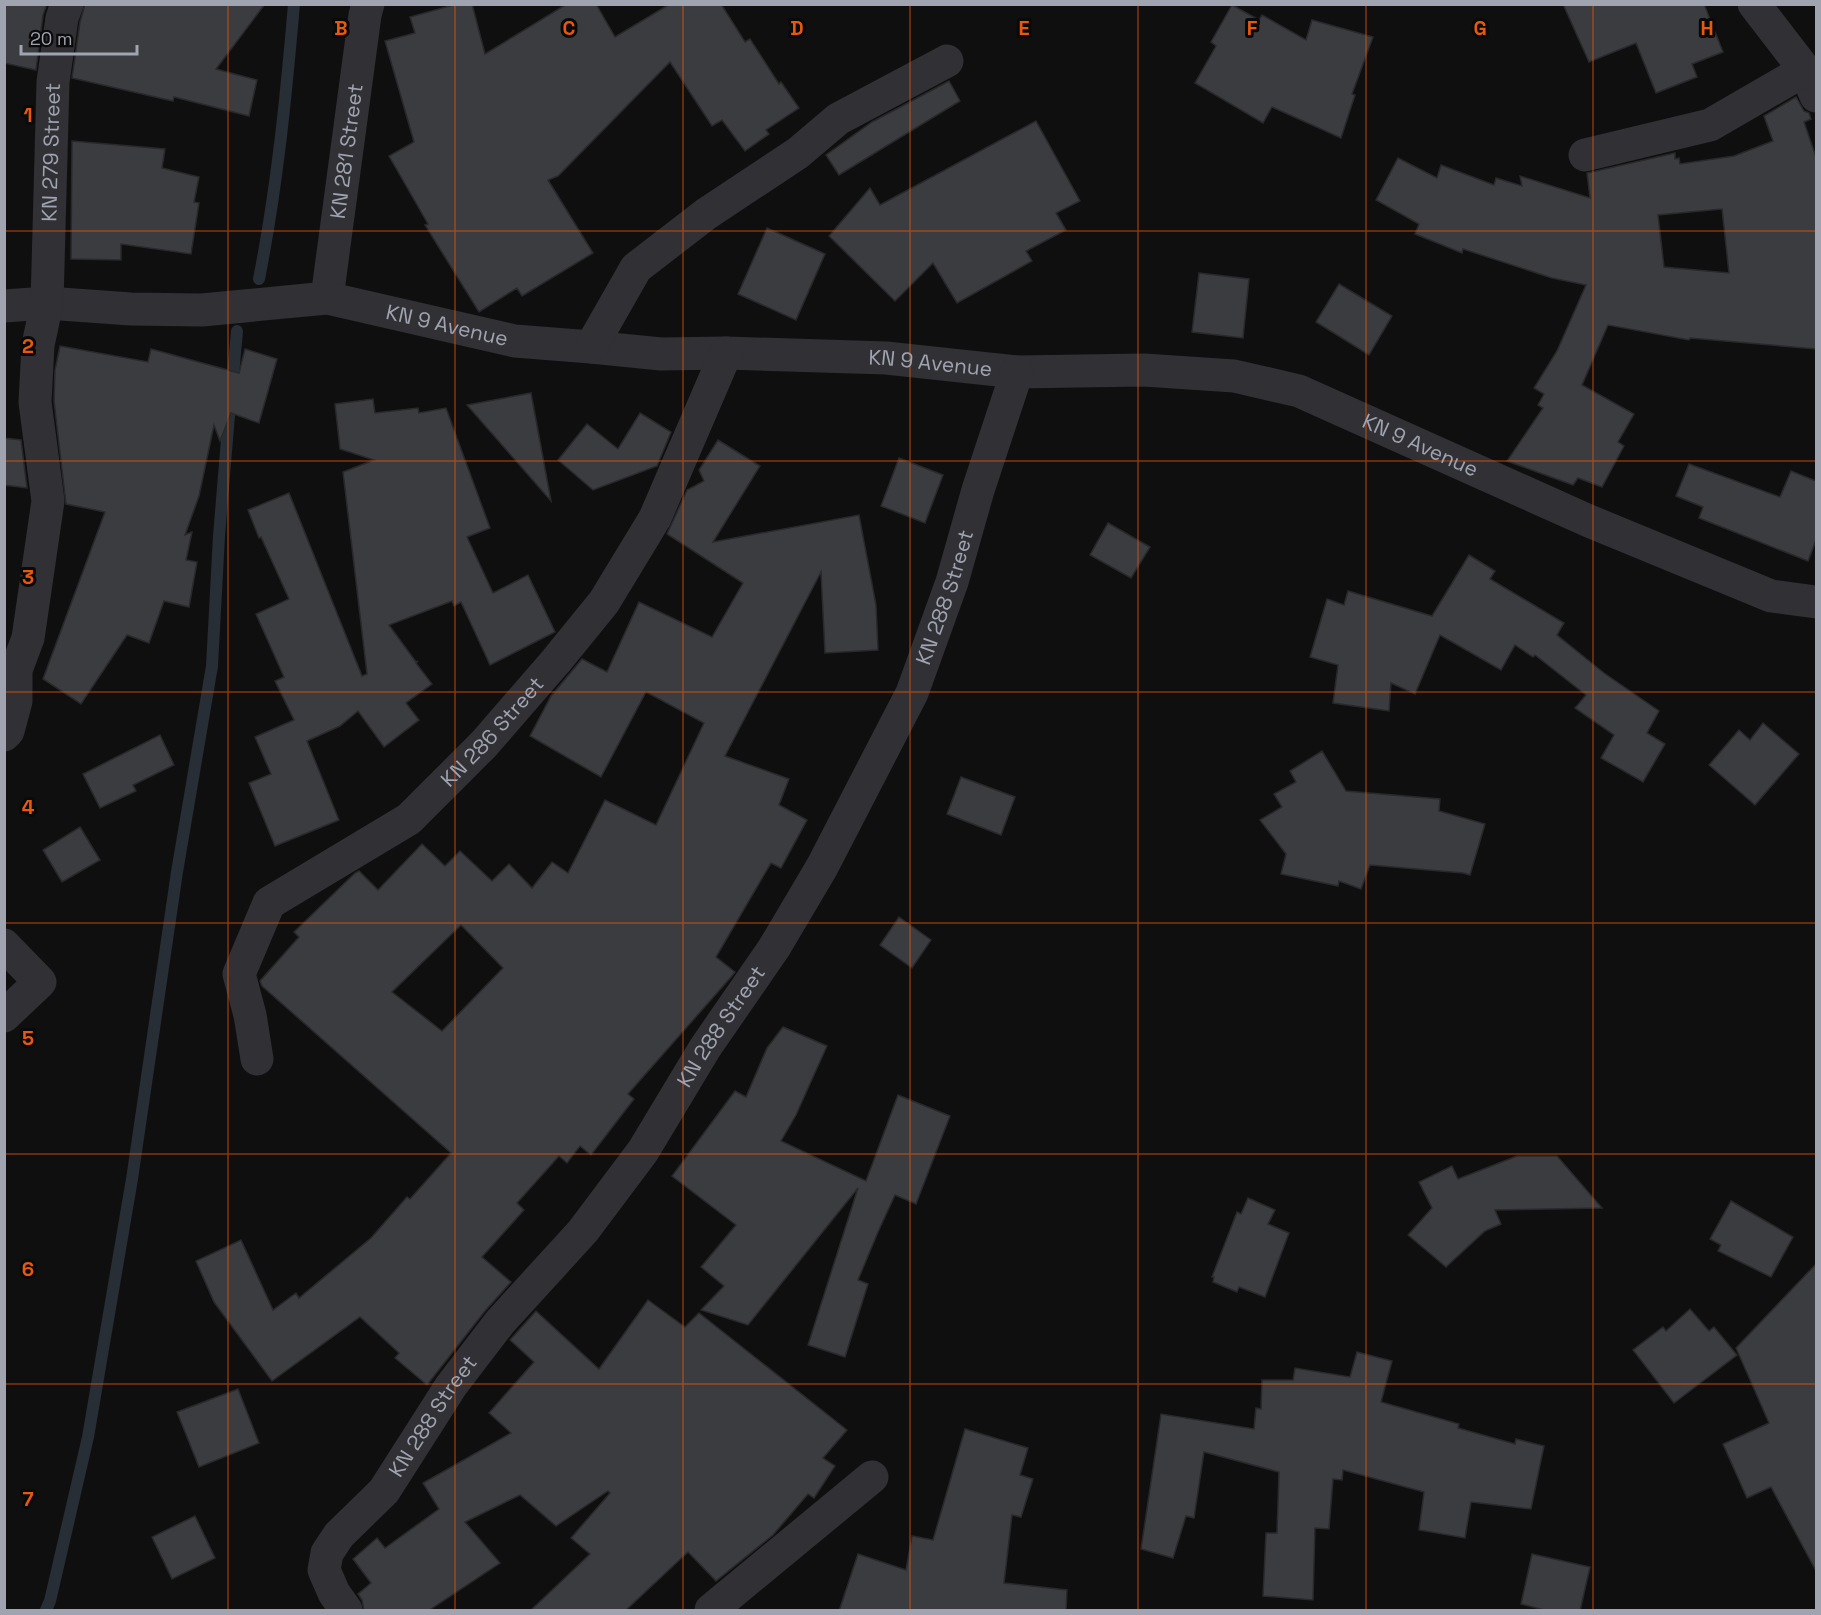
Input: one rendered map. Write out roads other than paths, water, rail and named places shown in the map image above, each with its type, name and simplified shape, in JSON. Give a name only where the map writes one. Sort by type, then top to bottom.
[{"type":"street","name":"KN 279 Street","points":[[4,735],[8,731],[15,701],[16,670],[28,639],[48,501],[35,402],[38,345],[48,303],[53,82],[62,18],[67,4]]},
{"type":"street","name":"KN 281 Street","points":[[327,298],[368,4]]},
{"type":"street","points":[[1585,155],[1710,125],[1811,83],[1754,4]]},
{"type":"street","points":[[591,347],[636,268],[706,214],[798,153],[838,119],[947,61]]},
{"type":"street","name":"KN 9 Avenue","points":[[4,306],[48,303],[131,309],[202,310],[327,298],[515,342],[661,354],[726,353],[886,358],[1017,372],[1144,370],[1234,376],[1299,391],[1589,521],[1771,596],[1816,602]]},
{"type":"street","name":"KN 286 Street","points":[[257,1059],[250,1015],[239,974],[270,903],[409,819],[484,744],[556,661],[604,602],[655,518],[726,353]]},
{"type":"street","name":"KN 288 Street","points":[[346,1611],[334,1593],[324,1570],[327,1553],[339,1535],[384,1491],[451,1386],[500,1322],[583,1231],[643,1151],[705,1047],[774,948],[822,867],[912,693],[952,582],[978,490],[1017,372]]},
{"type":"street","points":[[4,945],[40,982],[4,1016]]},
{"type":"street","points":[[711,1611],[872,1477]]},
{"type":"waterway","points":[[259,279],[280,142],[294,4]]},
{"type":"waterway","points":[[232,386],[237,331]]},
{"type":"waterway","points":[[46,1610],[88,1437],[132,1179],[177,872],[212,666],[219,536],[230,403]]}]
